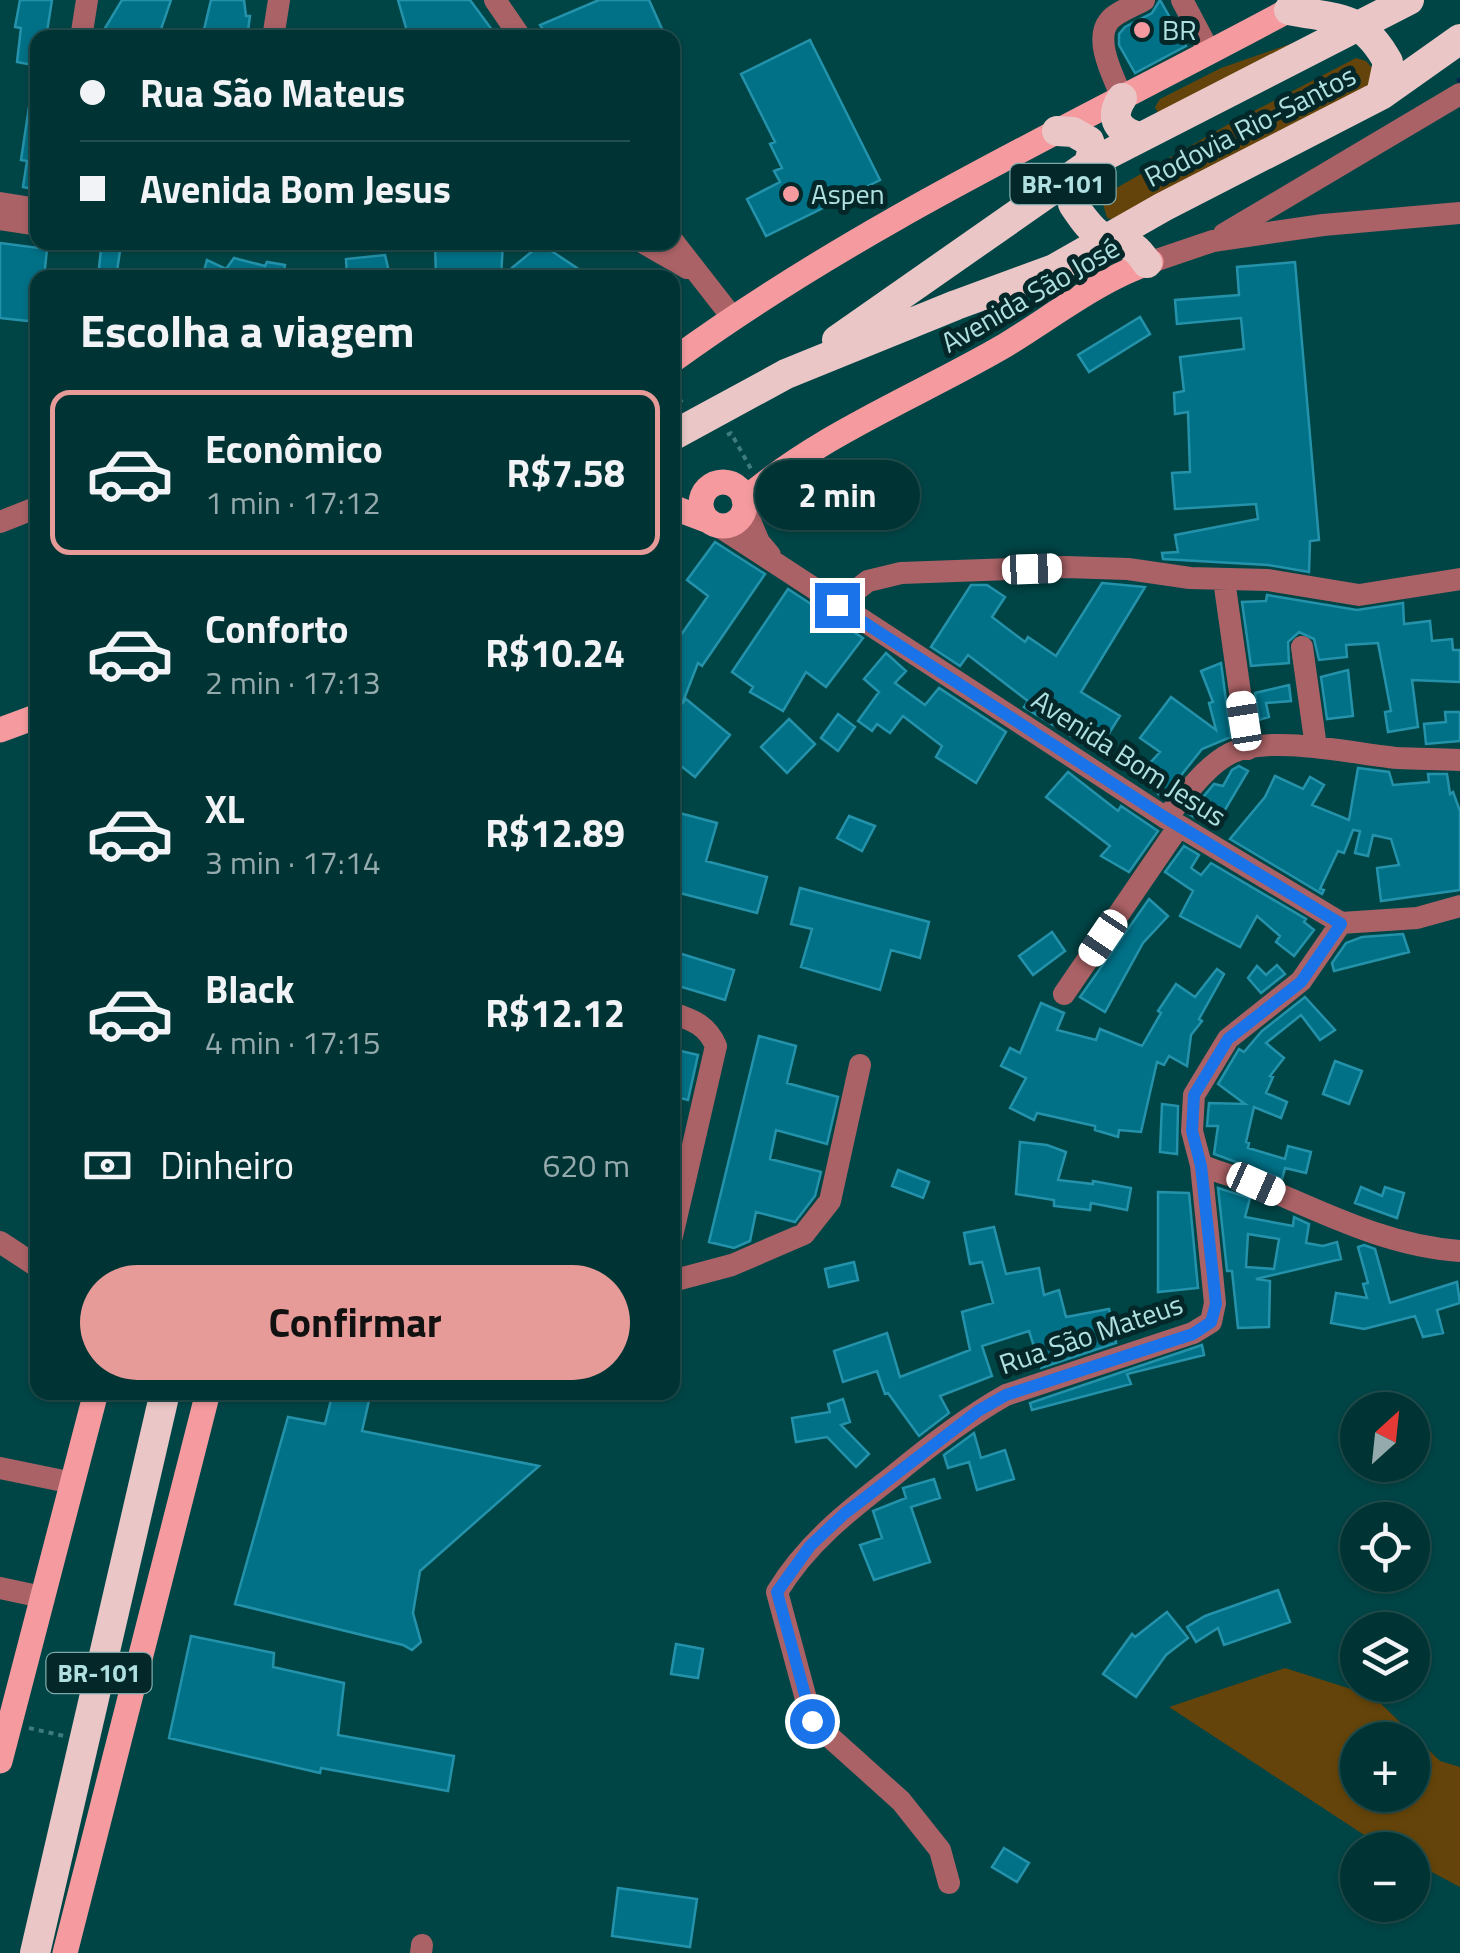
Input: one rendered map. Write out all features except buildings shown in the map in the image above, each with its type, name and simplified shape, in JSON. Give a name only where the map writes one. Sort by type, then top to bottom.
[{"type":"highway","name":"Rodovia Rio-Santos","points":[[680,432],[786,374],[1084,168],[1409,0]]},
{"type":"highway","points":[[1299,5],[1358,23],[1376,40],[1388,62],[1380,95]]},
{"type":"highway","name":"Rodovia Rio-Santos","points":[[786,374],[1054,269],[1163,207],[1380,95],[1460,39]]},
{"type":"highway","points":[[1122,98],[1116,106],[1116,124],[1139,137]]},
{"type":"highway","points":[[1057,132],[1073,132],[1089,141],[1092,151],[1073,204],[1084,221],[1106,240],[1137,249],[1149,262]]},
{"type":"highway","points":[[1149,262],[1144,234],[1163,207]]},
{"type":"highway","name":"BR-101","points":[[34,1953],[163,1400]]},
{"type":"main road","points":[[680,354],[806,269],[1299,5]]},
{"type":"main road","name":"Avenida São José","points":[[713,523],[736,522],[744,504],[821,446],[1002,346],[1127,270],[1149,262]]},
{"type":"main road","name":"Avenida São José","points":[[680,493],[821,446]]},
{"type":"main road","points":[[713,523],[701,505],[715,484],[736,486],[744,504]]},
{"type":"main road","points":[[680,510],[713,523]]},
{"type":"main road","points":[[0,730],[30,719]]},
{"type":"main road","points":[[0,1761],[94,1400]]},
{"type":"main road","points":[[65,1953],[206,1400]]},
{"type":"street","points":[[82,30],[87,0]]},
{"type":"street","points":[[274,30],[279,0]]},
{"type":"street","points":[[495,0],[516,30]]},
{"type":"street","points":[[1122,98],[1104,51],[1104,31],[1109,20],[1144,0]]},
{"type":"street","points":[[1182,0],[1210,53]]},
{"type":"street","points":[[1213,241],[1460,94]]},
{"type":"street","points":[[0,203],[30,208]]},
{"type":"street","name":"Avenida São José","points":[[1149,262],[1213,241],[1323,225],[1460,213]]},
{"type":"street","points":[[0,219],[30,224]]},
{"type":"street","points":[[655,250],[702,278]]},
{"type":"street","points":[[680,250],[732,317]]},
{"type":"street","name":"Avenida Bom Jesus","points":[[744,504],[759,542],[786,572]]},
{"type":"street","points":[[0,522],[30,510]]},
{"type":"street","name":"Avenida Bom Jesus","points":[[713,523],[1172,822],[1341,924]]},
{"type":"street","points":[[837,605],[868,581],[901,574],[1066,568],[1128,570],[1224,580],[1268,580],[1359,595],[1460,579]]},
{"type":"street","points":[[1224,580],[1248,750]]},
{"type":"street","points":[[1302,648],[1316,747]]},
{"type":"street","points":[[1064,994],[1207,771],[1232,752],[1278,745],[1397,758],[1460,760]]},
{"type":"street","points":[[1341,924],[1417,918],[1460,906]]},
{"type":"street","name":"Rua São Mateus","points":[[949,1883],[940,1850],[902,1801],[812,1721],[777,1592],[810,1546],[844,1514],[978,1411],[1006,1395],[1193,1334],[1211,1322],[1216,1304],[1201,1166],[1192,1131],[1194,1095],[1228,1039],[1301,982],[1341,924]]},
{"type":"street","points":[[680,1016],[701,1024],[716,1046],[680,1201]]},
{"type":"street","points":[[680,1279],[732,1265],[804,1234],[830,1200],[860,1065]]},
{"type":"street","points":[[1201,1166],[1256,1184],[1382,1237],[1460,1251]]},
{"type":"street","points":[[0,1242],[30,1262]]},
{"type":"street","points":[[0,1468],[72,1483]]},
{"type":"street","points":[[0,1588],[42,1598]]},
{"type":"path","points":[[10,1724],[82,1740]]},
{"type":"shaded area","points":[[1307,38],[1159,115],[1155,107],[1160,99],[1221,68]]},
{"type":"shaded area","points":[[1356,58],[1366,61],[1375,71],[1374,82],[1119,221],[1107,218],[1103,204],[1111,191]]},
{"type":"shaded area","points":[[1285,1668],[1340,1686],[1340,1702],[1379,1702],[1400,1722],[1340,1722],[1340,1812],[1430,1812],[1430,1751],[1440,1761],[1460,1767],[1460,1887],[1430,1871],[1430,1832],[1360,1832],[1169,1707]]},
{"type":"place","name":"BR","points":[[1142,30]]},
{"type":"place","name":"Aspen","points":[[791,194]]},
{"type":"route","points":[[812,1721],[777,1592],[810,1546],[931,1445],[1006,1395],[1193,1334],[1211,1322],[1216,1304],[1201,1166],[1192,1131],[1194,1095],[1228,1039],[1301,982],[1341,924],[1256,875],[837,605]]}]
